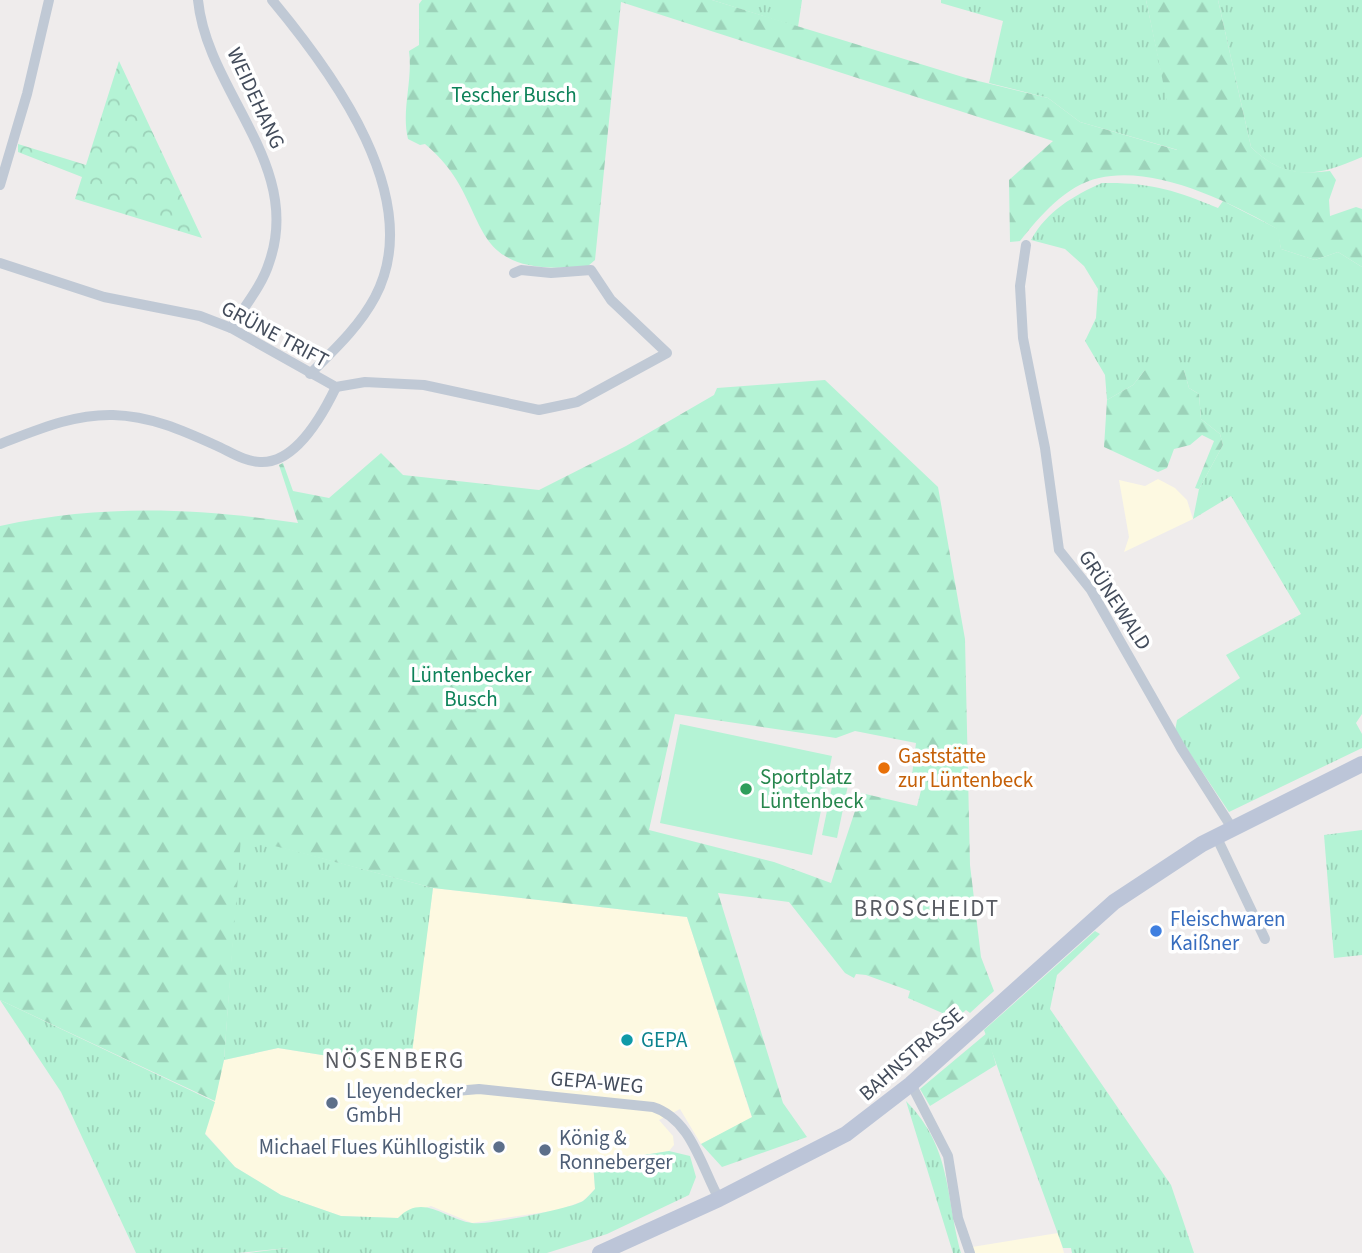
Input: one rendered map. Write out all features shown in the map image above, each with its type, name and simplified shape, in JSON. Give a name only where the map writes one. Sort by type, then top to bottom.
[{"type":"main road","name":"BAHNSTRASSE","points":[[600,1253],[719,1199],[846,1134],[911,1084],[1114,902],[1162,868],[1216,836],[1362,764]]},
{"type":"street","points":[[0,185],[27,94],[48,0]]},
{"type":"street","name":"WEIDEHANG","points":[[198,0],[212,51],[262,149],[274,194],[276,235],[269,265],[231,328]]},
{"type":"street","points":[[272,0],[303,38],[343,98],[369,149],[388,204],[391,238],[386,271],[376,296],[354,331],[310,374]]},
{"type":"street","name":"GRÜNEWALD","points":[[1026,245],[1020,286],[1023,338],[1045,448],[1059,550],[1091,590],[1181,748],[1232,828]]},
{"type":"street","name":"GRÜNE TRIFT","points":[[0,263],[104,297],[200,316],[231,328],[336,387],[365,383],[424,384],[539,410],[577,402],[667,353],[611,300],[591,270],[551,273],[521,270],[514,273]]},
{"type":"street","points":[[0,444],[59,422],[113,415],[173,426],[247,460],[261,463],[287,454],[298,443],[326,409],[336,387]]},
{"type":"street","points":[[1216,836],[1265,939]]},
{"type":"street","points":[[911,1084],[948,1156],[958,1218],[970,1253]]},
{"type":"street","name":"GEPA-WEG","points":[[421,1094],[482,1089],[665,1111],[684,1127],[719,1199]]},
{"type":"shaded area","points":[[1158,479],[1175,488],[1187,500],[1193,519],[1124,552],[1129,537],[1119,480],[1145,486]]},
{"type":"shaded area","points":[[433,888],[687,917],[752,1118],[701,1144],[680,1109],[659,1120],[673,1136],[674,1145],[669,1151],[593,1163],[595,1189],[583,1201],[559,1210],[472,1223],[431,1206],[398,1218],[341,1216],[281,1195],[235,1167],[205,1133],[224,1060],[278,1048],[409,1069]]},
{"type":"shaded area","points":[[1058,1233],[1064,1253],[974,1253],[972,1247]]},
{"type":"green space","name":"Tescher Busch","points":[[422,0],[712,0],[966,78],[1048,98],[1080,122],[1177,150],[1146,0],[1218,0],[1251,147],[1269,161],[1287,169],[1330,171],[1336,180],[1329,200],[1330,216],[1356,207],[1362,209],[1362,267],[1338,252],[1315,260],[1281,249],[1277,229],[1191,188],[1168,181],[1121,175],[1099,178],[1076,187],[1055,203],[1020,241],[1010,242],[1009,180],[1053,141],[621,2],[595,260],[588,266],[545,267],[516,261],[497,250],[484,233],[448,167],[425,144],[420,145],[408,139],[406,117],[409,51],[419,45],[419,4]]},
{"type":"green space","points":[[712,0],[802,0],[798,27]]},
{"type":"green space","points":[[941,0],[1146,0],[1178,150],[1080,122],[1048,98],[989,83],[1003,21],[941,3]]},
{"type":"green space","points":[[1218,0],[1362,0],[1362,157],[1332,169],[1304,173],[1277,166],[1251,147]]},
{"type":"green space","points":[[119,61],[202,238],[75,199],[82,177],[18,152],[18,144],[86,165]]},
{"type":"green space","points":[[1102,183],[1162,188],[1218,208],[1223,201],[1278,229],[1281,249],[1315,260],[1338,252],[1362,267],[1362,714],[1356,723],[1362,734],[1362,748],[1229,812],[1175,731],[1177,720],[1240,678],[1226,655],[1301,614],[1231,496],[1193,519],[1199,489],[1223,445],[1220,434],[1201,419],[1199,394],[1189,388],[1184,370],[1145,370],[1133,385],[1107,400],[1105,375],[1085,341],[1096,318],[1098,289],[1084,266],[1065,249],[1031,240],[1053,213],[1081,193]]},
{"type":"green space","points":[[1145,370],[1184,370],[1189,388],[1199,394],[1201,419],[1220,434],[1223,445],[1199,489],[1195,488],[1214,441],[1202,435],[1190,445],[1174,449],[1167,468],[1158,472],[1104,447],[1107,400],[1133,385]]},
{"type":"green space","name":"Lüntenbecker Busch","points":[[825,380],[938,487],[965,639],[970,865],[981,957],[994,991],[970,1013],[966,1010],[956,1019],[908,998],[910,991],[866,975],[856,974],[854,978],[845,973],[789,902],[718,893],[783,1103],[807,1137],[722,1167],[701,1144],[752,1117],[687,917],[433,888],[241,837],[224,1060],[215,1101],[0,1000],[0,526],[113,511],[222,514],[298,523],[279,465],[283,463],[293,491],[329,498],[381,453],[403,475],[539,490],[626,446],[714,395],[717,388]],"holes":[[[675,714],[836,738],[855,731],[916,743],[912,775],[924,779],[917,806],[861,793],[831,883],[774,862],[649,830]]]},
{"type":"green space","name":"Sportplatz Lüntenbeck","points":[[680,724],[832,756],[812,855],[660,823]]},
{"type":"green space","points":[[834,777],[849,780],[837,838],[822,835]]},
{"type":"green space","points":[[1362,830],[1362,955],[1334,958],[1324,835]]},
{"type":"green space","points":[[240,836],[433,888],[410,1069],[278,1048],[224,1060]]},
{"type":"green space","points":[[1095,931],[1100,934],[1057,975],[1050,1009],[1171,1185],[1194,1253],[1072,1253],[1071,1248],[1063,1248],[984,1030]]},
{"type":"green space","points":[[0,1000],[215,1102],[205,1134],[235,1167],[281,1195],[341,1216],[398,1218],[416,1207],[426,1207],[472,1223],[529,1216],[584,1200],[595,1189],[593,1163],[669,1151],[690,1156],[696,1177],[689,1195],[607,1234],[547,1253],[249,1253],[288,1248],[237,1253],[136,1253],[61,1092]]},
{"type":"green space","points":[[987,1033],[996,1065],[930,1106],[920,1089]]},
{"type":"green space","points":[[906,1101],[932,1136],[939,1154],[961,1253],[953,1253]]},
{"type":"place","name":"Gaststätte zur Lüntenbeck","points":[[884,768]]},
{"type":"place","name":"Sportplatz Lüntenbeck","points":[[746,789]]},
{"type":"place","name":"Fleischwaren Kaißner","points":[[1156,931]]},
{"type":"place","name":"GEPA","points":[[627,1040]]},
{"type":"place","name":"Lleyendecker GmbH","points":[[332,1103]]},
{"type":"place","name":"Michael Flues Kühllogistik","points":[[499,1147]]},
{"type":"place","name":"König & Ronneberger","points":[[545,1150]]},
{"type":"district","name":"BROSCHEIDT","points":[[927,908]]},
{"type":"district","name":"NÖSENBERG","points":[[395,1060]]}]
